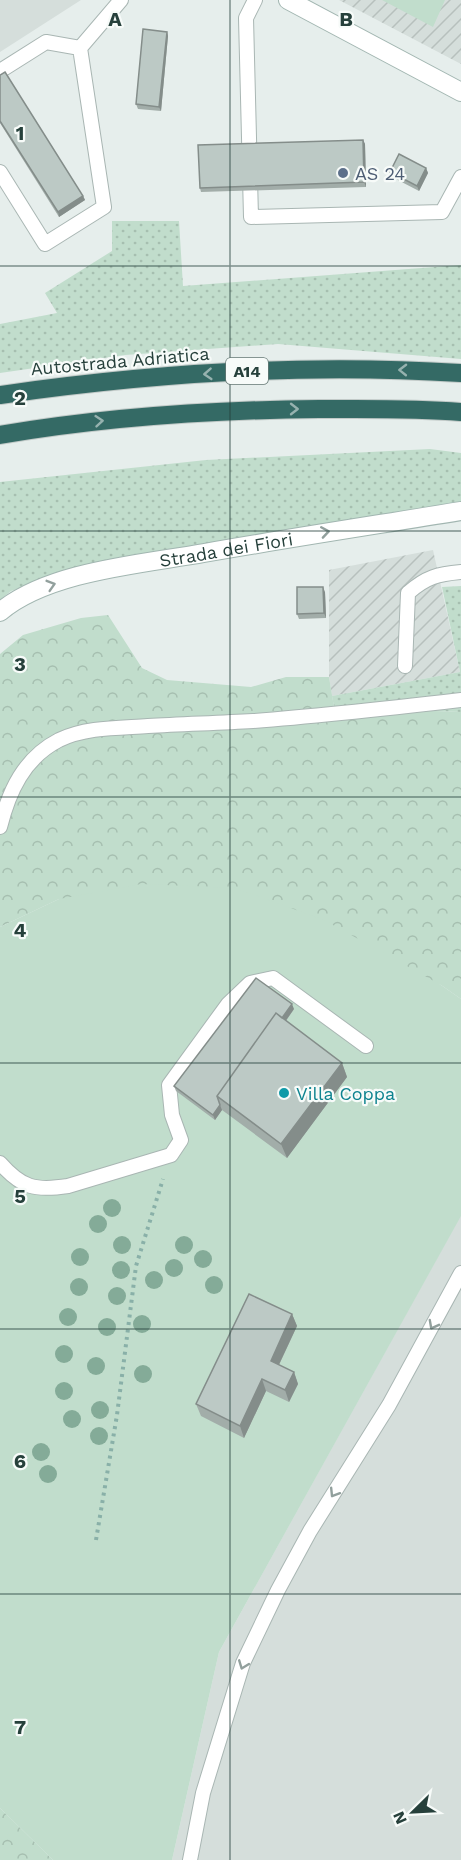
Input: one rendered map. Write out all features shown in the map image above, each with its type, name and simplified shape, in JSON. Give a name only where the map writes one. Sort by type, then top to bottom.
[{"type":"highway","name":"Autostrada Adriatica","points":[[0,395],[115,381],[271,370],[401,370],[461,373]]},
{"type":"highway","points":[[0,389],[33,390]]},
{"type":"highway","name":"A14","points":[[0,435],[93,422],[265,410],[351,409],[461,412]]},
{"type":"highway","points":[[0,444],[41,428]]},
{"type":"main road","points":[[288,0],[461,92]]},
{"type":"main road","name":"Strada dei Fiori","points":[[0,612],[25,595],[47,586],[104,570],[298,536],[461,511]]},
{"type":"lane","points":[[0,172],[45,244],[104,207],[80,48],[121,0]]},
{"type":"lane","points":[[255,0],[246,18],[251,217],[442,212],[461,177]]},
{"type":"lane","points":[[0,71],[46,42],[80,48]]},
{"type":"lane","points":[[405,666],[408,593],[421,582],[440,574],[461,572]]},
{"type":"lane","points":[[0,827],[17,779],[28,764],[40,751],[76,733],[109,728],[266,720],[461,700]]},
{"type":"lane","points":[[0,1163],[15,1180],[50,1189],[68,1186],[171,1155],[181,1140],[172,1115],[169,1085],[228,1005],[250,982],[273,978],[366,1046]]},
{"type":"lane","points":[[190,1860],[203,1793],[243,1663],[278,1590],[310,1531],[389,1405],[460,1276]]},
{"type":"path","points":[[96,1540],[117,1415],[136,1266],[171,1155]]},
{"type":"shaded area","points":[[0,0],[81,0],[0,52]]},
{"type":"shaded area","points":[[339,0],[461,0],[461,64]]},
{"type":"shaded area","points":[[433,550],[460,672],[332,696],[329,677],[329,570]]},
{"type":"shaded area","points":[[461,1215],[461,1860],[172,1860],[219,1652]]},
{"type":"green space","points":[[382,0],[445,0],[433,27]]},
{"type":"green space","points":[[112,221],[179,221],[183,286],[461,265],[461,359],[278,344],[125,355],[0,373],[0,324],[57,313],[45,293],[112,251]]},
{"type":"green space","points":[[430,449],[461,453],[461,507],[47,578],[11,591],[0,600],[0,482],[206,460]]},
{"type":"green space","points":[[461,586],[461,712],[334,707],[332,696],[460,672],[442,587]]},
{"type":"green space","points":[[108,615],[142,668],[167,680],[251,687],[286,677],[329,677],[334,707],[461,712],[461,999],[441,985],[59,899],[0,927],[0,654],[23,635],[81,618]]},
{"type":"green space","points":[[141,884],[235,888],[324,920],[441,985],[461,999],[461,1216],[219,1652],[172,1860],[53,1860],[0,1808],[0,927],[59,899]]},
{"type":"green space","points":[[0,1808],[53,1860],[0,1860]]},
{"type":"building","points":[[143,29],[167,32],[159,107],[136,104]]},
{"type":"building","points":[[5,72],[83,196],[58,212],[0,121],[0,75]]},
{"type":"building","points":[[363,140],[364,182],[200,188],[198,145]]},
{"type":"building","points":[[399,154],[426,168],[417,186],[390,172]]},
{"type":"building","points":[[297,587],[323,587],[324,613],[297,614]]},
{"type":"building","points":[[256,978],[292,1004],[282,1018],[276,1013],[217,1096],[220,1105],[213,1115],[174,1086]]},
{"type":"building","name":"Villa Coppa","points":[[276,1013],[342,1063],[281,1144],[217,1096]]},
{"type":"building","points":[[249,1294],[292,1314],[271,1361],[294,1372],[285,1390],[262,1379],[240,1426],[196,1404]]},
{"type":"place","name":"AS 24","points":[[343,173]]},
{"type":"place","name":"Villa Coppa","points":[[284,1093]]}]
